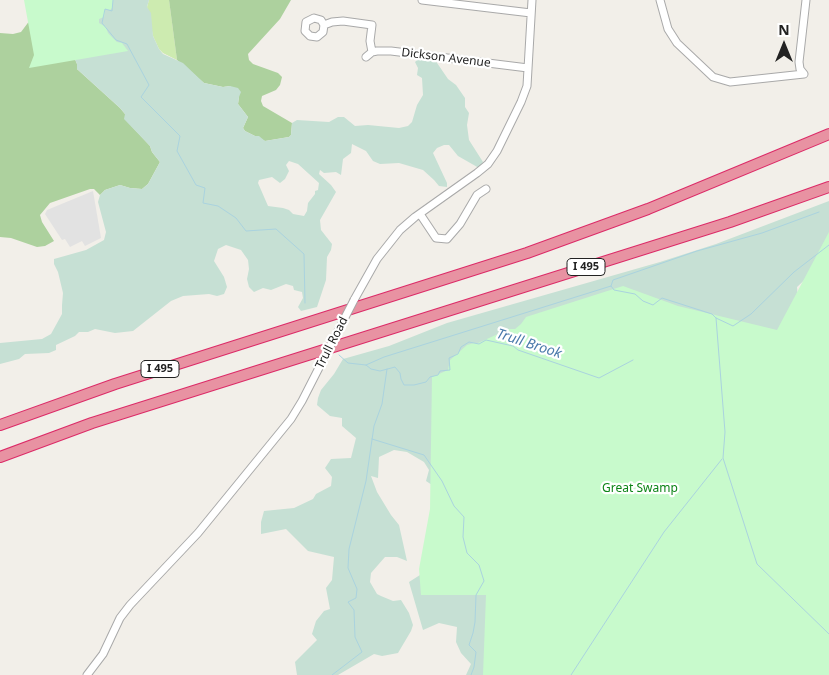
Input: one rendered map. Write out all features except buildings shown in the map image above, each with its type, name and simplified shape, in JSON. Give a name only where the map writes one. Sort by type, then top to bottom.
[{"type":"highway","name":"I 495","points":[[0,425],[115,384],[527,253],[648,209],[829,134]]},
{"type":"highway","name":"I 495","points":[[0,458],[64,432],[143,406],[730,222],[829,187]]},
{"type":"highway","points":[[0,462],[64,432]]},
{"type":"street","points":[[422,0],[531,13]]},
{"type":"street","name":"Trull Road","points":[[87,675],[103,654],[120,618],[130,605],[198,533],[291,419],[371,268],[386,247],[400,230],[478,173],[494,156],[527,86],[532,0]]},
{"type":"street","points":[[660,0],[668,29],[677,43],[707,72],[718,80],[730,82],[804,74],[800,69],[799,62],[806,0]]},
{"type":"street","points":[[324,25],[338,21],[372,25],[370,41],[372,52],[366,57]]},
{"type":"street","name":"Dickson Avenue","points":[[372,52],[391,51],[528,68]]},
{"type":"street","points":[[420,214],[436,238],[447,239],[460,224],[477,195],[486,189]]},
{"type":"green space","points":[[24,0],[113,0],[112,8],[110,10],[105,9],[104,17],[99,19],[99,23],[106,27],[108,33],[117,42],[122,43],[128,51],[29,68],[34,55]]},
{"type":"green space","points":[[40,0],[149,0],[147,7],[151,13],[153,36],[163,54],[183,63],[204,83],[238,88],[241,92],[238,104],[248,117],[243,128],[245,131],[259,136],[265,141],[289,137],[291,135],[292,123],[297,120],[329,122],[338,117],[344,117],[355,126],[368,125],[399,128],[408,126],[412,122],[417,105],[423,95],[422,78],[417,75],[418,68],[415,62],[418,59],[427,58],[435,60],[448,79],[456,85],[465,98],[465,107],[469,113],[467,125],[469,140],[483,162],[479,168],[458,156],[449,145],[437,148],[433,153],[447,183],[447,187],[439,186],[423,170],[399,163],[380,164],[373,161],[366,151],[352,144],[351,153],[343,159],[341,175],[336,172],[324,173],[320,170],[319,174],[336,192],[320,220],[321,230],[332,244],[327,257],[326,280],[317,307],[301,311],[298,307],[303,298],[302,292],[294,290],[293,286],[286,284],[271,290],[263,288],[254,292],[249,287],[247,279],[248,260],[241,250],[226,245],[218,249],[214,261],[224,277],[227,287],[224,294],[217,296],[209,294],[183,296],[171,301],[133,331],[115,333],[95,329],[88,332],[79,332],[75,336],[56,345],[56,350],[49,353],[25,354],[19,359],[0,364],[0,343],[42,339],[51,334],[62,314],[63,293],[54,259],[86,250],[104,240],[106,232],[98,202],[100,195],[105,190],[120,185],[142,189],[148,184],[160,162],[150,146],[124,119],[125,114],[120,108],[77,69],[72,53]],"holes":[[[289,161],[298,164],[319,183],[318,190],[315,191],[315,194],[308,203],[304,216],[293,214],[283,208],[268,206],[258,183],[259,180],[272,177],[280,183],[285,179],[289,171],[286,165]]]},
{"type":"green space","points":[[149,0],[169,0],[177,60],[159,49],[153,36],[147,7]]},
{"type":"green space","points":[[169,0],[291,0],[280,19],[248,54],[249,60],[253,64],[278,73],[282,77],[280,85],[276,90],[262,96],[261,101],[263,106],[292,123],[291,135],[289,137],[265,141],[245,131],[243,128],[248,117],[238,104],[239,97],[230,86],[223,87],[204,83],[177,60]]},
{"type":"green space","points":[[30,20],[72,52],[77,69],[120,108],[125,114],[125,119],[150,146],[160,162],[148,184],[142,189],[120,185],[105,190],[100,195],[94,189],[90,189],[50,203],[40,215],[42,222],[54,241],[45,246],[37,247],[11,238],[0,237],[0,33],[13,34],[21,32]]},
{"type":"green space","name":"Great Swamp","points":[[829,201],[829,261],[797,287],[829,675],[466,675],[471,664],[461,653],[456,642],[457,627],[439,623],[423,630],[409,582],[420,575],[438,489],[426,481],[429,470],[424,462],[407,452],[394,450],[379,457],[378,478],[371,476],[377,492],[399,525],[407,561],[397,557],[385,557],[371,573],[370,582],[377,594],[393,601],[401,600],[409,613],[413,625],[411,631],[398,653],[382,656],[374,654],[338,675],[297,675],[295,662],[317,640],[312,634],[316,621],[324,611],[330,609],[326,588],[332,580],[334,557],[308,551],[286,529],[261,534],[261,522],[264,511],[294,508],[313,499],[316,494],[331,486],[332,477],[325,468],[331,459],[351,458],[356,438],[342,426],[342,418],[330,416],[317,405],[321,390],[343,359],[389,346],[447,323],[716,244]]},
{"type":"green space","name":"Great Swamp","points":[[829,232],[829,675],[483,675],[486,595],[421,595],[419,569],[430,509],[432,377],[448,370],[450,360],[467,345],[478,343],[509,329],[515,329],[526,317],[623,286],[678,306],[777,330]]},
{"type":"shaded area","points":[[93,191],[101,238],[85,246],[82,241],[70,247],[65,239],[62,240],[45,214],[47,210]]},
{"type":"waterway","name":"Trull Brook","points":[[113,0],[112,11],[105,9],[102,23],[116,40],[127,44],[149,85],[141,97],[180,136],[177,151],[196,185],[205,188],[203,203],[218,206],[236,218],[246,231],[276,229],[304,254],[305,303]]},
{"type":"waterway","points":[[611,286],[613,280],[697,251],[762,233],[819,212]]},
{"type":"waterway","points":[[366,365],[384,357],[611,286],[614,290],[635,294],[643,301],[653,305],[662,298],[712,314],[733,326],[751,314],[794,272],[829,245]]},
{"type":"waterway","points":[[716,318],[725,432],[723,458],[757,564],[829,634]]},
{"type":"waterway","name":"Trull Brook","points":[[339,355],[348,363],[366,365],[371,369],[380,371],[395,367],[400,373],[404,385],[426,382],[430,377],[438,375],[440,371],[450,370],[449,358],[458,354],[461,347],[469,342],[479,344],[486,340],[513,346],[518,350],[599,378],[633,360]]},
{"type":"waterway","points":[[332,675],[362,652],[355,637],[354,610],[348,602],[356,598],[357,589],[348,568],[349,549],[366,481],[374,426],[382,404],[387,369]]},
{"type":"waterway","points":[[372,439],[424,455],[442,481],[454,506],[464,517],[463,537],[467,553],[479,565],[484,581],[476,595],[475,622],[469,645],[476,652],[471,675]]},
{"type":"waterway","points":[[571,675],[664,532],[722,459]]}]
